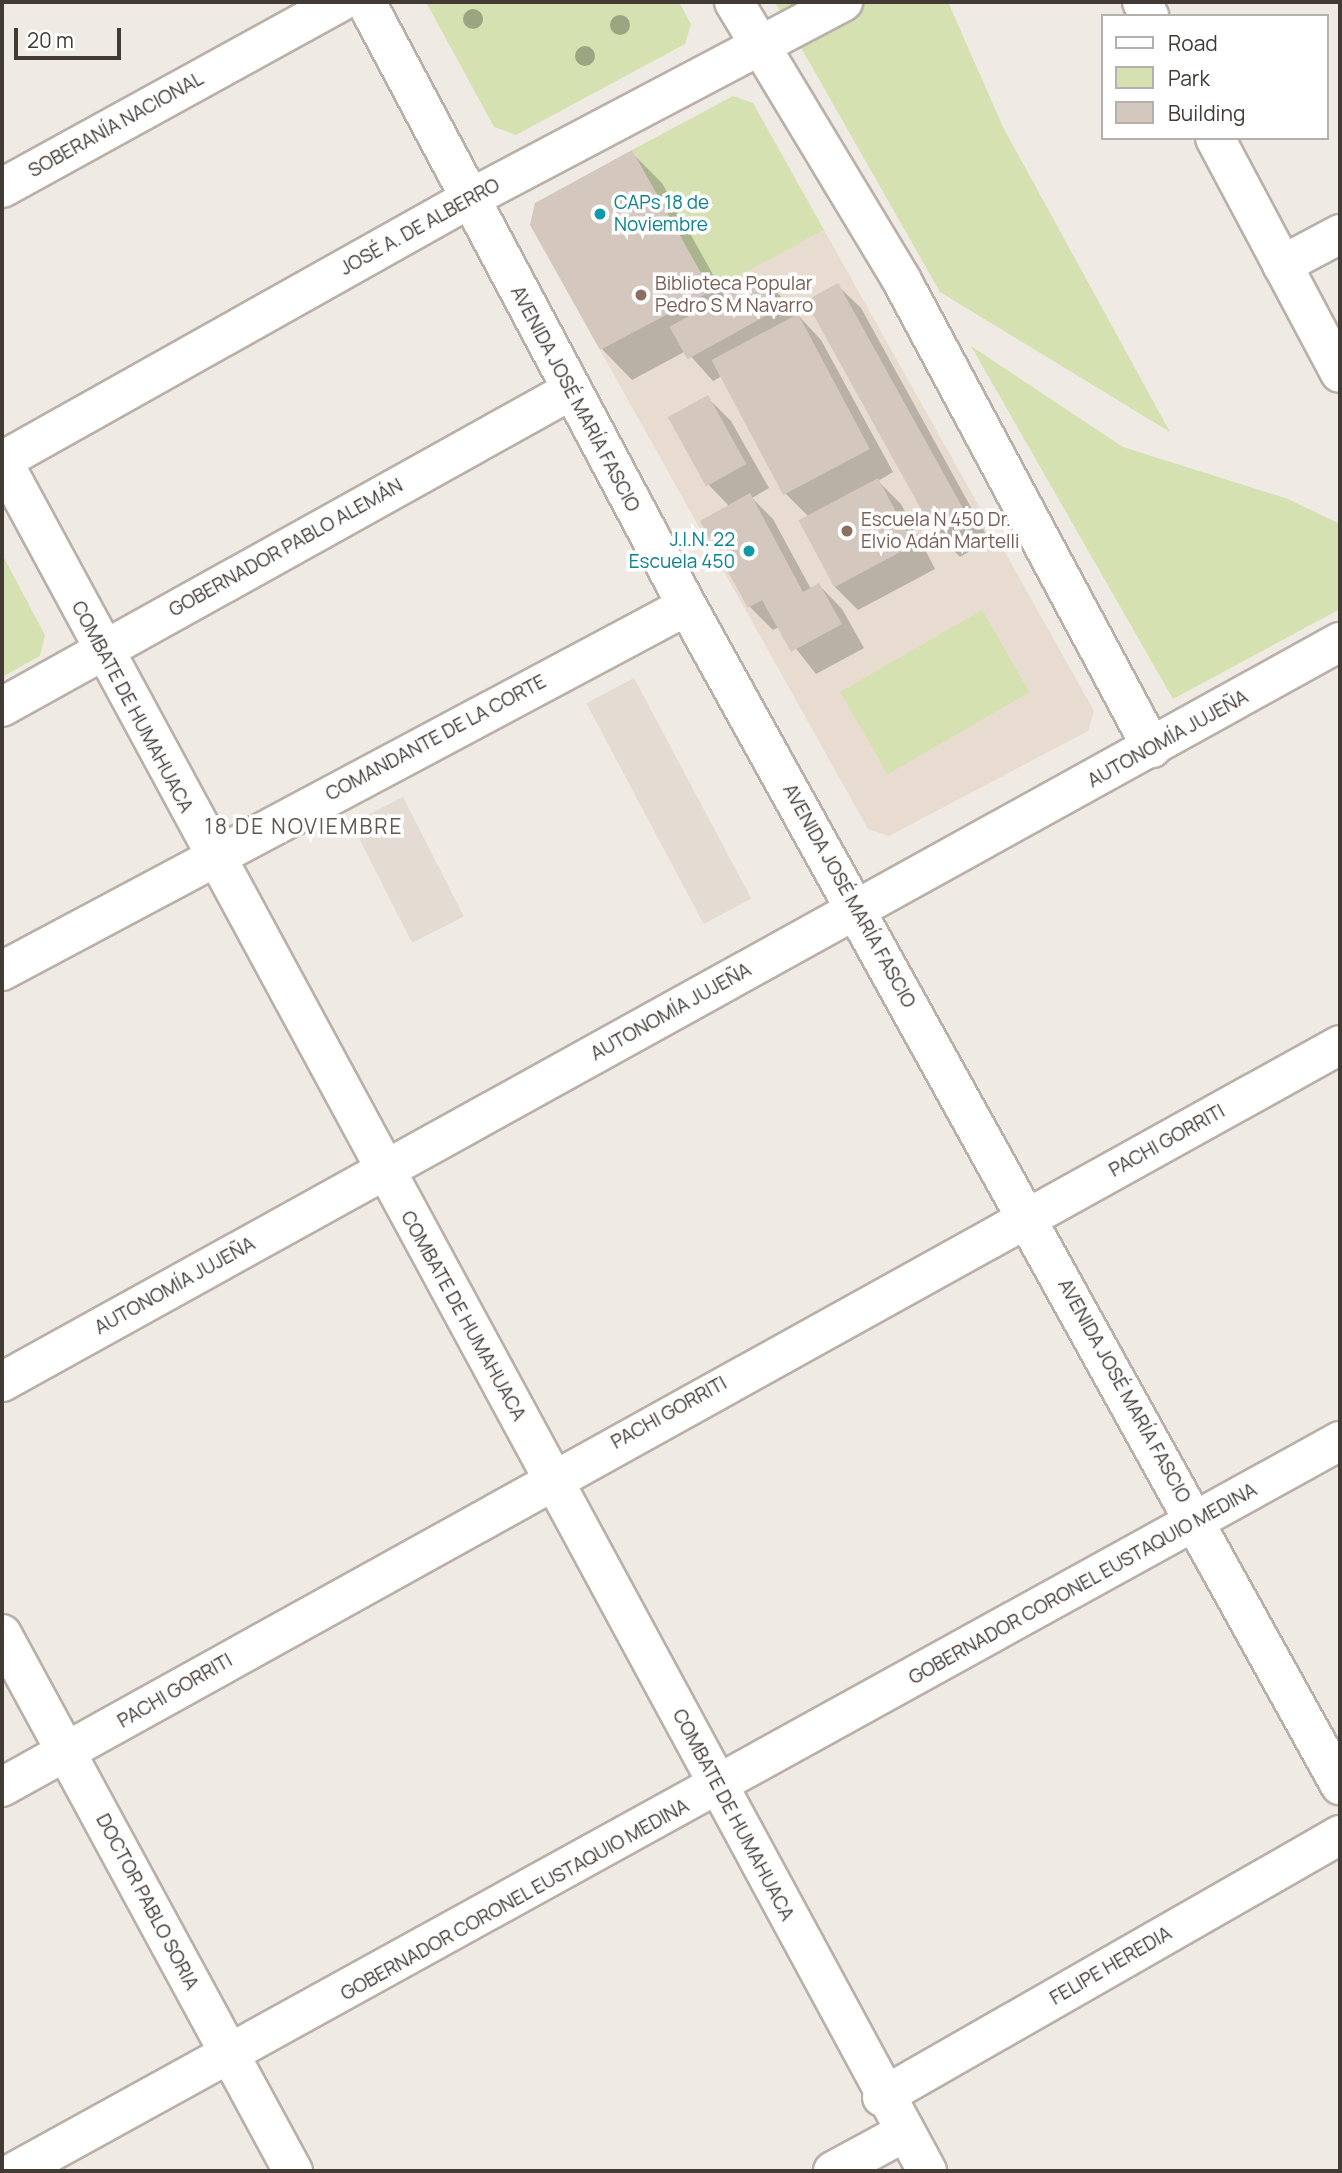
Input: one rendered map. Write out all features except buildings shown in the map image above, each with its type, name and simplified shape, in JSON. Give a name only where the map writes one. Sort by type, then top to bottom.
[{"type":"street","name":"SOBERANÍA NACIONAL","points":[[2,188],[341,2]]},
{"type":"street","name":"AVENIDA JOSÉ MARÍA FASCIO","points":[[366,2],[570,391],[687,606],[1196,1519],[1340,1785]]},
{"type":"street","points":[[734,2],[901,279],[1152,748]]},
{"type":"street","name":"JOSÉ A. DE ALBERRO","points":[[2,460],[469,199],[843,2]]},
{"type":"street","points":[[1216,140],[1340,373]]},
{"type":"street","points":[[1282,265],[1340,234]]},
{"type":"street","name":"GOBERNADOR PABLO ALEMÁN","points":[[2,707],[100,650],[570,391]]},
{"type":"street","name":"COMBATE DE HUMAHUACA","points":[[2,460],[100,650],[720,1788],[882,2097],[927,2171]]},
{"type":"street","name":"COMANDANTE DE LA CORTE","points":[[2,971],[212,856],[687,606]]},
{"type":"street","name":"AUTONOMÍA JUJEÑA","points":[[2,1382],[1340,642]]},
{"type":"street","name":"PACHI GORRITI","points":[[2,1787],[551,1478],[1340,1045]]},
{"type":"street","name":"GOBERNADOR CORONEL EUSTAQUIO MEDINA","points":[[16,2171],[720,1788],[1196,1519],[1340,1441]]},
{"type":"street","name":"DOCTOR PABLO SORIA","points":[[2,1634],[68,1751],[228,2057],[293,2171]]},
{"type":"street","name":"FELIPE HEREDIA","points":[[882,2097],[1340,1835]]},
{"type":"street","points":[[833,2171],[905,2132]]},
{"type":"shaded area","name":"Escuela N 450 Dr. Elvio Adán Martelli","points":[[824,230],[1094,711],[1088,731],[889,836],[868,829],[600,350]]},
{"type":"shaded area","points":[[634,678],[751,899],[704,924],[586,703]]},
{"type":"shaded area","points":[[403,797],[464,916],[412,943],[351,823]]},
{"type":"green space","points":[[426,2],[679,2],[691,24],[685,44],[516,135],[494,127]]},
{"type":"green space","points":[[775,2],[948,2],[1003,127],[1170,432],[940,292]]},
{"type":"green space","points":[[733,96],[753,103],[824,230],[711,291],[632,150]]},
{"type":"green space","points":[[971,346],[1123,447],[1288,499],[1340,524],[1340,609],[1173,699]]},
{"type":"green space","points":[[2,554],[45,635],[40,656],[2,677]]},
{"type":"green space","points":[[982,610],[1030,692],[887,774],[840,692]]},
{"type":"place","name":"CAPs 18 de Noviembre","points":[[600,214]]},
{"type":"place","name":"Biblioteca Popular Pedro S M Navarro","points":[[641,295]]},
{"type":"place","name":"Escuela N 450 Dr. Elvio Adán Martelli","points":[[847,531]]},
{"type":"place","name":"J.I.N. 22 Escuela 450","points":[[749,551]]},
{"type":"district","name":"18 DE NOVIEMBRE","points":[[304,826]]}]
